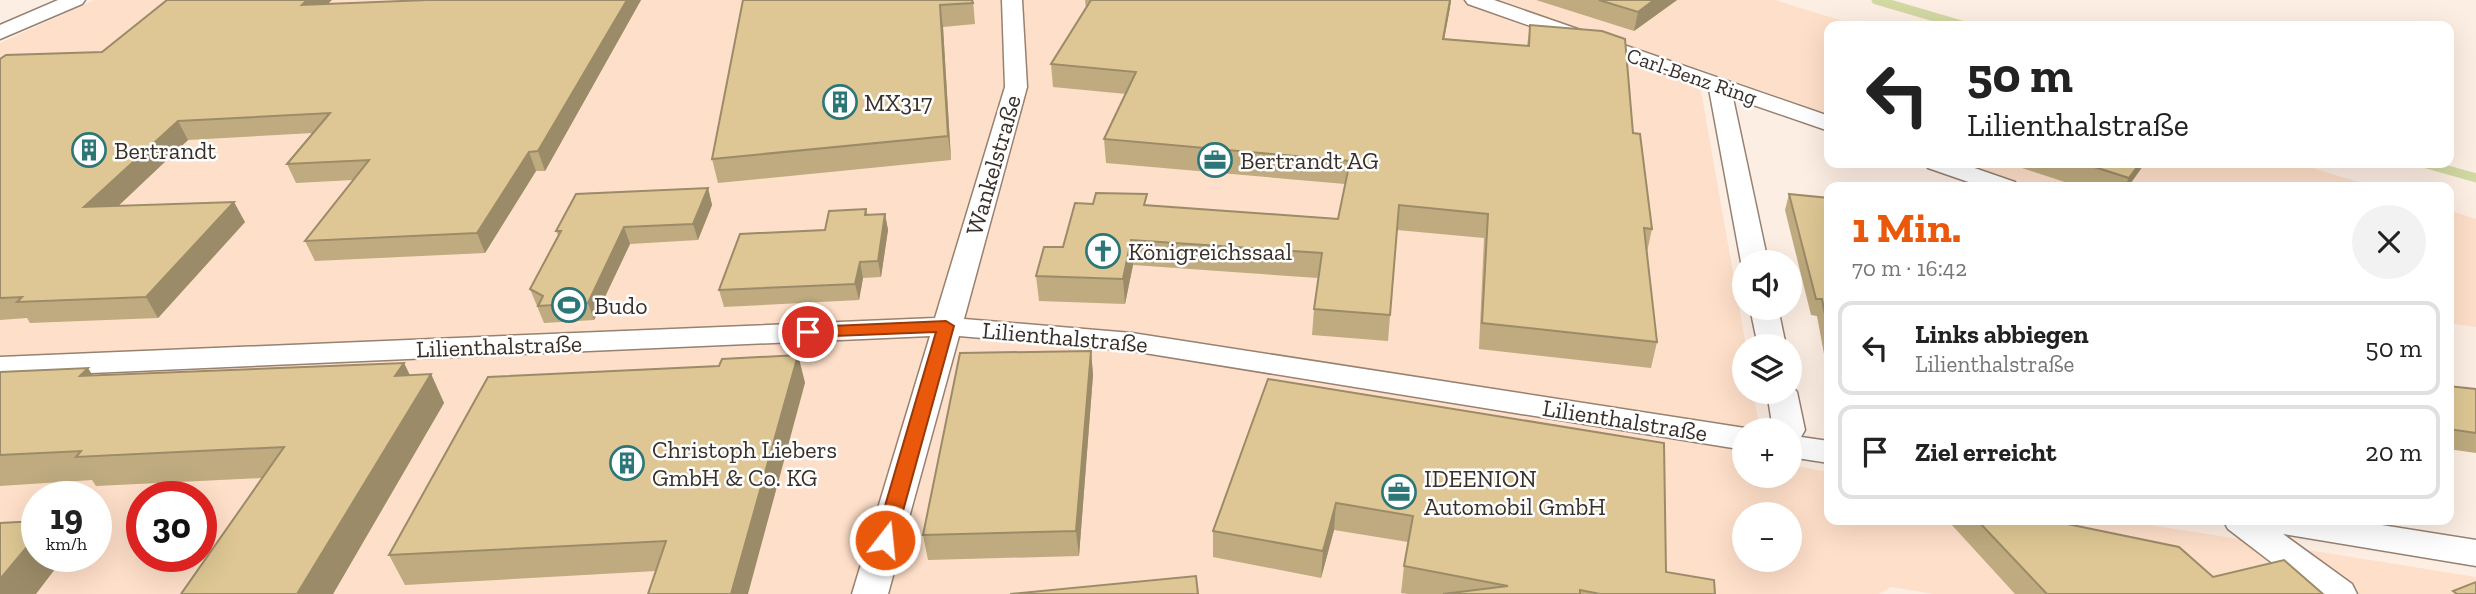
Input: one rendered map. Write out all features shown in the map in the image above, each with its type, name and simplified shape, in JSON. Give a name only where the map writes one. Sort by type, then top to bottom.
[{"type":"street","points":[[0,33],[75,0]]},
{"type":"street","name":"Wankelstraße","points":[[870,594],[1016,87],[1012,0]]},
{"type":"street","name":"Carl-Benz Ring","points":[[1475,0],[1824,122]]},
{"type":"street","points":[[1719,85],[1753,250]]},
{"type":"street","points":[[1951,168],[1992,182]]},
{"type":"street","name":"Lilienthalstraße","points":[[0,367],[946,326],[1132,342],[1732,437]]},
{"type":"street","points":[[1802,443],[1824,450]]},
{"type":"street","points":[[2247,525],[2339,594]]},
{"type":"street","points":[[2305,525],[2476,553]]},
{"type":"shaded area","points":[[94,0],[1775,0],[1843,21],[1824,21],[1824,112],[1697,68],[1732,267],[1732,320],[1741,320],[1744,334],[1732,334],[1732,404],[1755,404],[1758,418],[1732,418],[1732,488],[1802,488],[1802,467],[1824,471],[1824,525],[2151,525],[2476,577],[2476,594],[1934,594],[1891,587],[1879,594],[0,594],[0,43]]},
{"type":"shaded area","points":[[1979,168],[2312,168],[2359,182],[2020,182]]},
{"type":"shaded area","points":[[2454,212],[2476,219],[2476,327],[2454,324]]},
{"type":"building","points":[[167,0],[307,0],[302,5],[427,0],[627,0],[538,151],[529,152],[477,233],[305,241],[369,160],[287,164],[330,113],[178,121],[84,207],[234,202],[146,297],[17,302],[22,297],[0,298],[0,59],[6,55],[102,52]]},
{"type":"building","name":"MX317","points":[[743,0],[972,0],[973,3],[940,5],[948,136],[712,159]]},
{"type":"building","points":[[1091,0],[1450,0],[1443,39],[1529,46],[1530,25],[1602,31],[1625,39],[1633,133],[1640,134],[1652,229],[1644,228],[1657,342],[1482,323],[1488,214],[1399,205],[1390,315],[1314,309],[1322,253],[1131,240],[1123,279],[1036,276],[1044,247],[1063,247],[1075,203],[1093,204],[1096,193],[1147,194],[1144,205],[1338,219],[1350,161],[1104,139],[1136,72],[1051,64]]},
{"type":"building","points":[[1599,0],[1654,0],[1638,12]]},
{"type":"building","points":[[2098,168],[2136,168],[2129,178]]},
{"type":"building","points":[[708,188],[693,224],[624,227],[588,303],[538,306],[543,296],[530,289],[561,231],[556,231],[576,194]]},
{"type":"building","points":[[1789,194],[1824,198],[1824,309],[1822,299],[1816,299]]},
{"type":"building","points":[[866,209],[865,215],[885,214],[878,261],[860,262],[855,284],[719,290],[740,234],[825,230],[829,211]]},
{"type":"building","points":[[1091,351],[1076,531],[923,535],[960,353]]},
{"type":"building","name":"Christoph Liebers GmbH & Co. KG","points":[[798,355],[731,594],[648,594],[666,541],[389,555],[488,377],[719,366],[722,359]]},
{"type":"building","points":[[404,363],[395,376],[431,374],[297,594],[181,594],[196,572],[217,572],[217,543],[284,447],[76,457],[81,451],[0,455],[0,372],[88,368],[80,376]]},
{"type":"building","points":[[1268,379],[1664,443],[1666,572],[1714,580],[1715,594],[1600,594],[1580,590],[1580,594],[1443,594],[1508,586],[1404,566],[1413,516],[1336,503],[1323,551],[1213,531]]},
{"type":"building","points":[[2454,387],[2476,389],[2476,433],[2454,430]]},
{"type":"building","points":[[21,522],[21,554],[0,579],[0,523]]},
{"type":"building","points":[[1982,525],[2072,525],[2179,547],[2213,577],[2284,560],[2323,594],[2047,594]]},
{"type":"building","points":[[1196,576],[1198,594],[1010,594]]},
{"type":"building","points":[[2476,582],[2476,594],[2457,594],[2453,591]]},
{"type":"waterway","points":[[1876,0],[1948,21]]},
{"type":"waterway","points":[[2441,168],[2476,178]]},
{"type":"place","name":"MX317","points":[[840,102]]},
{"type":"place","name":"Bertrandt","points":[[89,150]]},
{"type":"place","name":"Bertrandt AG","points":[[1215,160]]},
{"type":"place","name":"Königreichssaal","points":[[1103,251]]},
{"type":"place","name":"Budo","points":[[569,305]]},
{"type":"place","name":"Christoph Liebers GmbH & Co. KG","points":[[627,463]]},
{"type":"place","name":"IDEENION Automobil GmbH","points":[[1399,492]]},
{"type":"route","points":[[808,332],[946,326],[885,540]]}]
